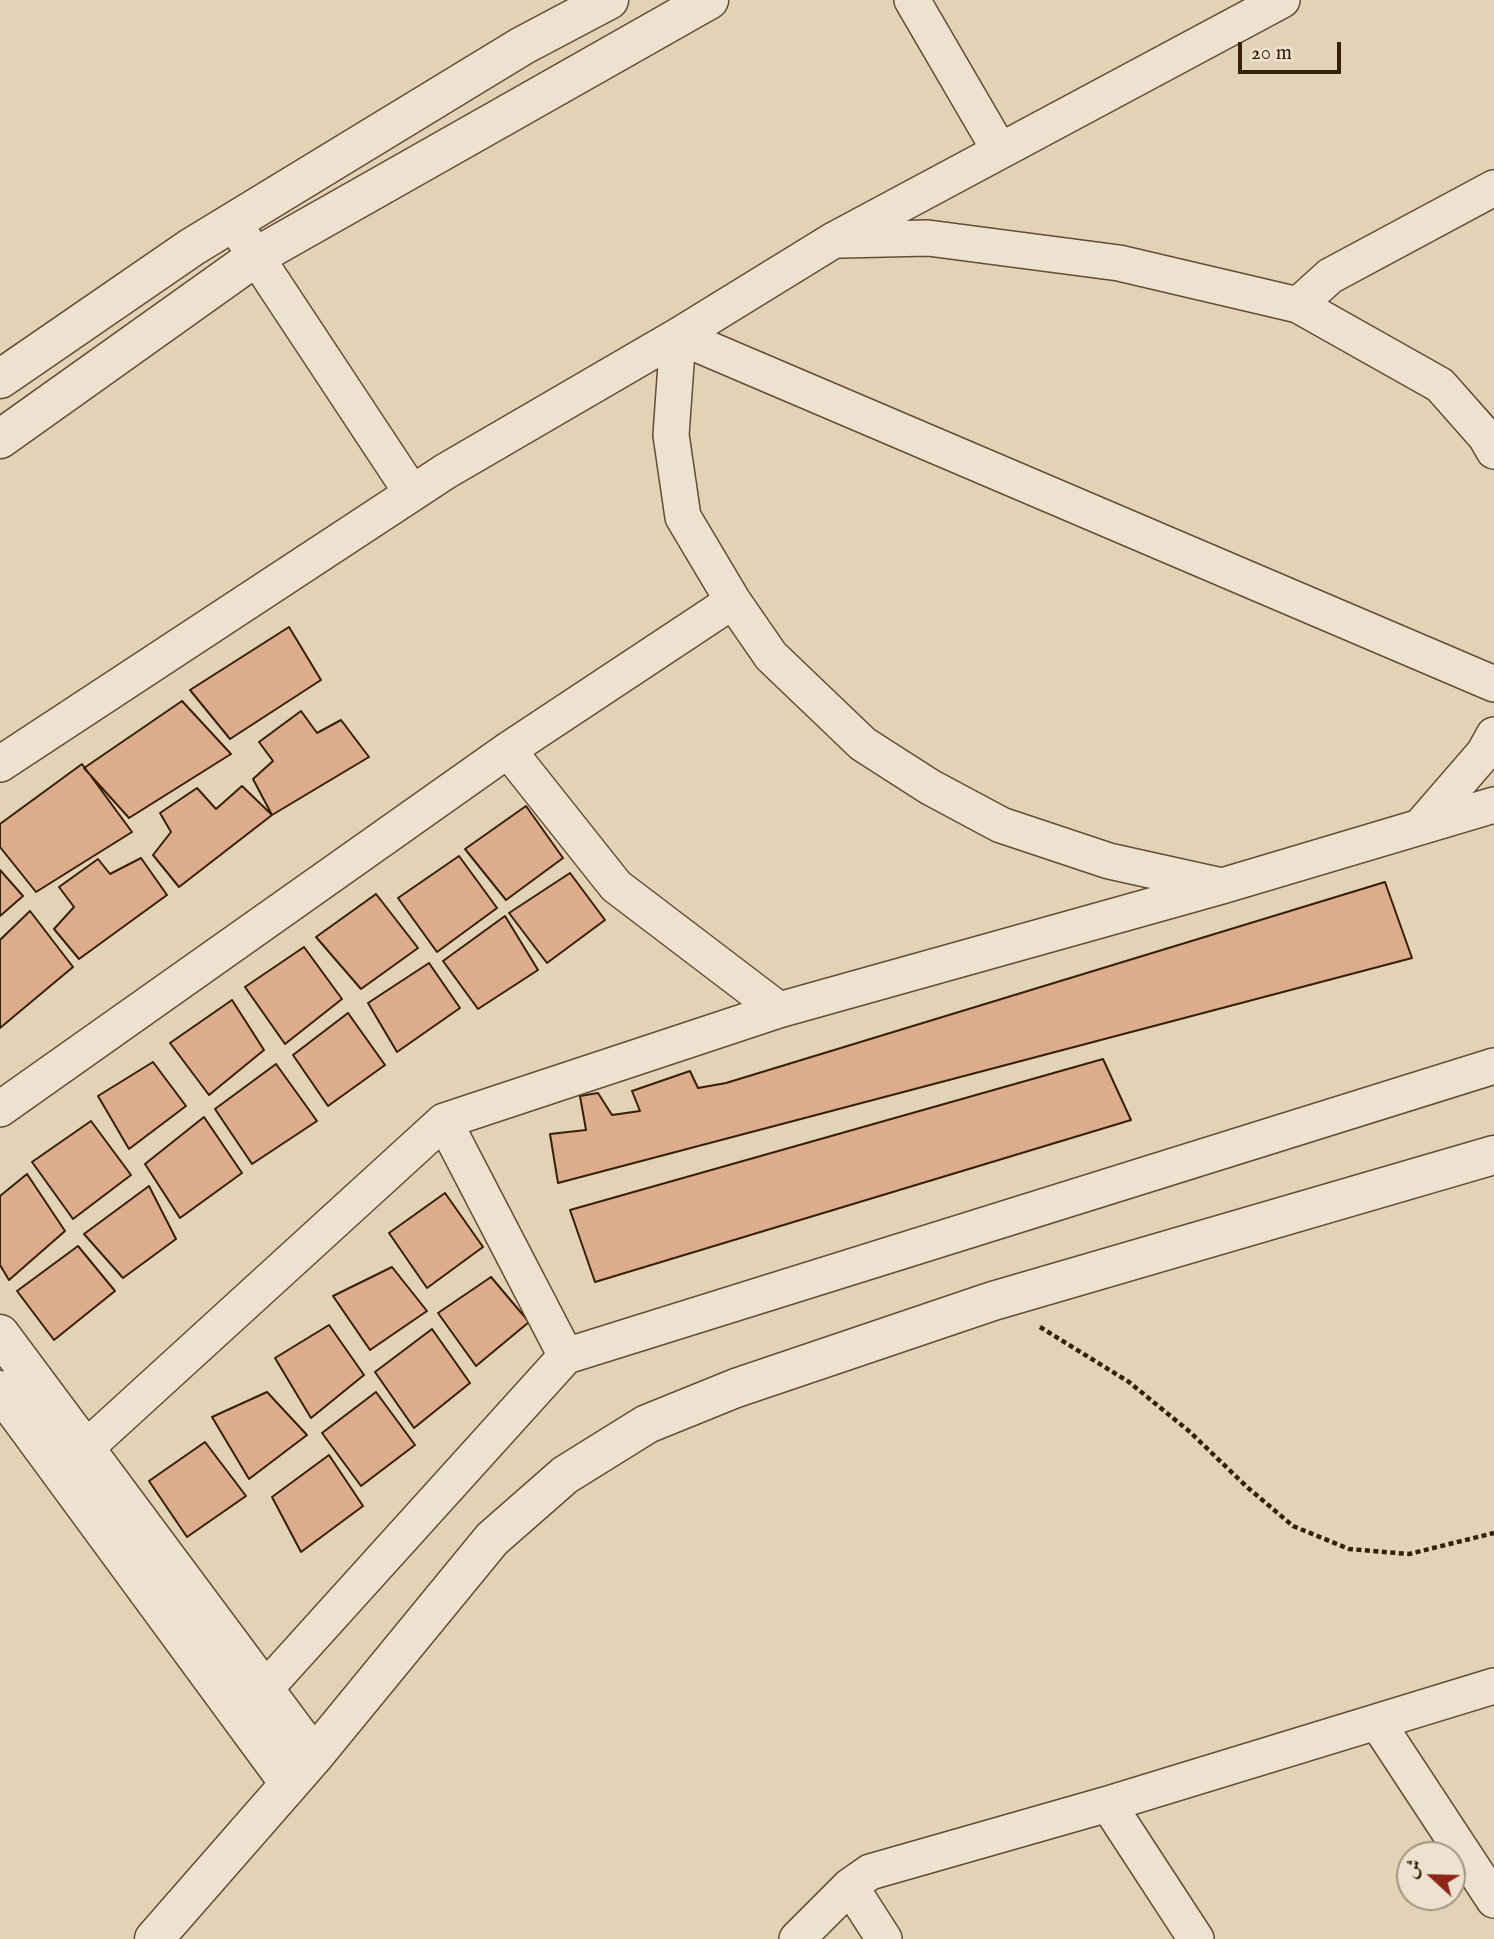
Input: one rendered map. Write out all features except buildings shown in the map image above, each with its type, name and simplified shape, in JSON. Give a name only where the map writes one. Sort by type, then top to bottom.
[{"type":"street","points":[[0,379],[191,247],[522,46],[609,0]]},
{"type":"street","points":[[0,439],[257,256],[709,0]]},
{"type":"street","points":[[912,0],[1000,151]]},
{"type":"street","points":[[0,764],[412,493],[678,336],[834,240],[1282,0]]},
{"type":"street","points":[[1298,305],[1330,276],[1494,188]]},
{"type":"street","points":[[233,222],[412,493]]},
{"type":"street","points":[[834,240],[928,238],[1119,263],[1298,305],[1440,385],[1486,437],[1494,451]]},
{"type":"street","points":[[678,336],[671,435],[682,517],[733,601],[771,656],[863,744],[930,787],[1001,825],[1109,861],[1222,886]]},
{"type":"street","points":[[678,336],[1494,684]]},
{"type":"street","points":[[0,1109],[508,750],[733,601]]},
{"type":"street","points":[[1420,827],[1483,754],[1494,735]]},
{"type":"street","points":[[508,750],[617,886],[779,1010]]},
{"type":"street","points":[[72,1460],[444,1121],[779,1010],[1222,886],[1494,805]]},
{"type":"street","points":[[253,1703],[566,1356],[1494,1066]]},
{"type":"street","points":[[444,1121],[566,1356]]},
{"type":"street","points":[[154,1939],[302,1769],[492,1539],[565,1475],[647,1424],[736,1388],[993,1301],[1494,1155]]},
{"type":"street","points":[[0,1334],[72,1460],[302,1769]]},
{"type":"street","points":[[0,1390],[72,1460]]},
{"type":"street","points":[[797,1939],[850,1886],[870,1872],[1108,1804],[1494,1686]]},
{"type":"street","points":[[1377,1722],[1494,1900]]},
{"type":"street","points":[[1108,1804],[1196,1939]]},
{"type":"street","points":[[850,1886],[884,1939]]},
{"type":"path","points":[[993,1301],[1063,1339],[1129,1382],[1190,1432],[1293,1526],[1349,1549],[1409,1554],[1494,1533]]}]
